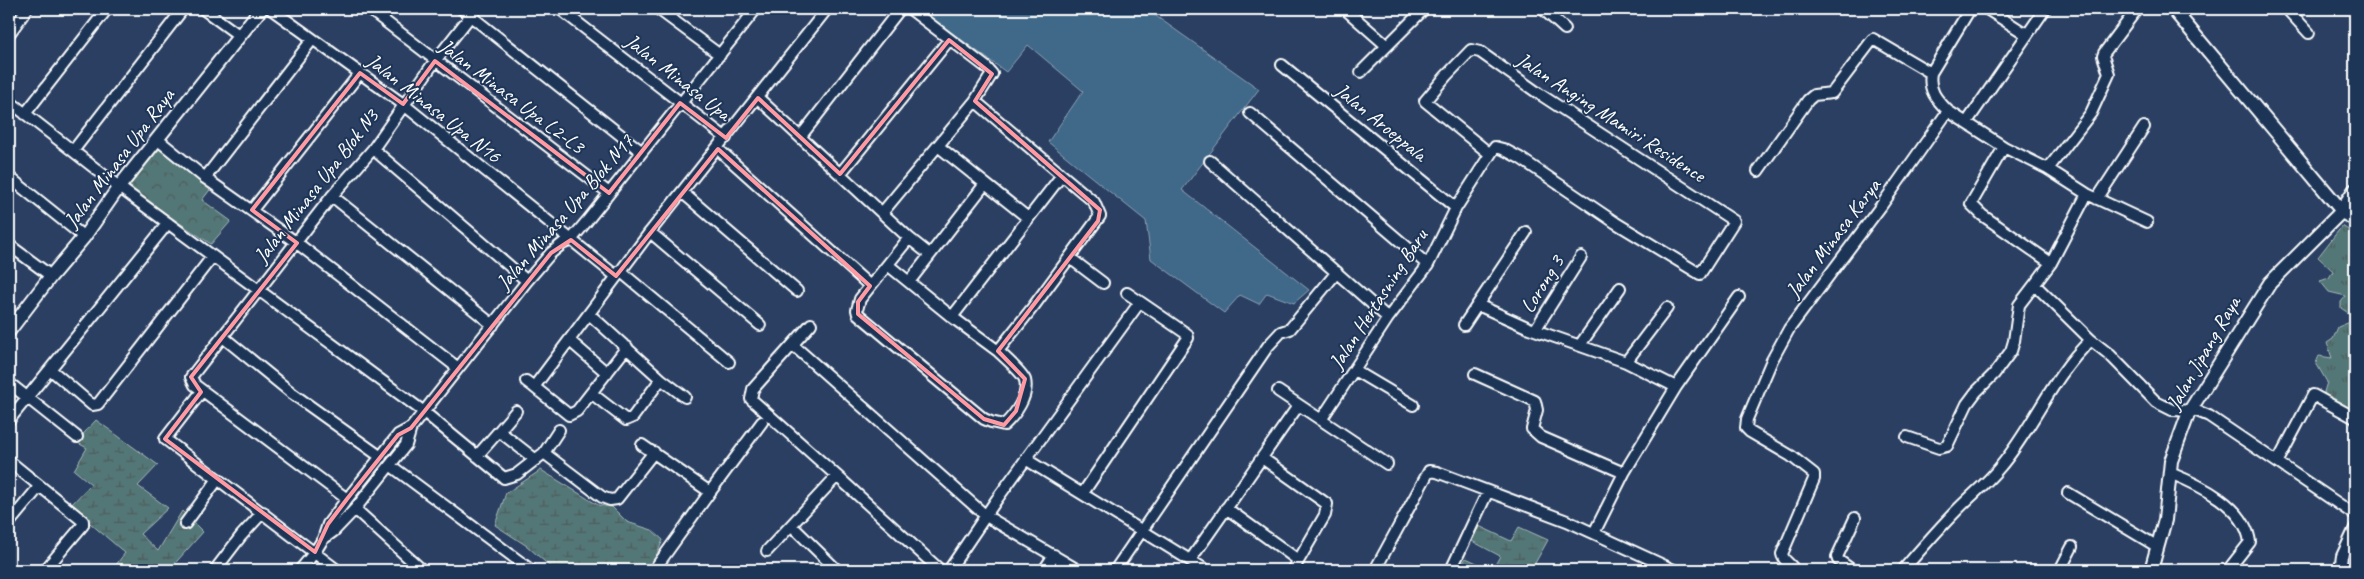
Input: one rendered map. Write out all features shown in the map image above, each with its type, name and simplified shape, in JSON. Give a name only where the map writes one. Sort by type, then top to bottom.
[{"type":"main road","name":"Jalan Jipang Raya","points":[[2342,211],[2355,191]]},
{"type":"main road","points":[[2342,211],[2355,218]]},
{"type":"street","points":[[9,34],[27,9]]},
{"type":"street","points":[[25,114],[107,9]]},
{"type":"street","points":[[73,151],[183,9]]},
{"type":"street","points":[[203,9],[240,36]]},
{"type":"street","name":"Jalan Minasa Upa Raya","points":[[9,331],[84,237],[119,187],[261,9]]},
{"type":"street","name":"Jalan Minasa Upa N16","points":[[272,9],[312,40],[403,104],[571,240],[618,274],[729,362]]},
{"type":"street","name":"Jalan Minasa Upa L2-L3","points":[[369,9],[609,193]]},
{"type":"street","points":[[462,9],[473,12],[642,152]]},
{"type":"street","name":"Jalan Minasa Upa","points":[[560,9],[726,138]]},
{"type":"street","points":[[658,9],[720,55]]},
{"type":"street","points":[[626,348],[577,411],[569,415],[530,384],[570,342],[650,232],[683,194],[827,9]]},
{"type":"street","points":[[800,136],[900,9]]},
{"type":"street","points":[[882,213],[975,101],[992,74],[986,67],[910,9]]},
{"type":"street","points":[[1345,9],[1386,46]]},
{"type":"street","points":[[1361,72],[1424,9]]},
{"type":"street","points":[[1543,9],[1565,29]]},
{"type":"street","points":[[1970,9],[1931,73],[1932,92],[1948,111],[2004,147],[2048,169],[2092,197],[2147,222]]},
{"type":"street","points":[[1987,9],[2026,34]]},
{"type":"street","points":[[1967,122],[2045,9]]},
{"type":"street","points":[[2048,169],[2091,113],[2109,74],[2103,56],[2104,53],[2138,9]]},
{"type":"street","points":[[2173,9],[2342,211]]},
{"type":"street","points":[[2287,9],[2309,33]]},
{"type":"street","name":"Jalan Minasa Upa Blok N17","points":[[411,428],[527,282],[551,254],[562,244],[571,240],[720,55],[753,10]]},
{"type":"street","name":"Jalan Minasa Upa Blok N3","points":[[202,391],[193,384],[191,377],[332,196],[373,149],[403,104],[473,12]]},
{"type":"street","points":[[1758,171],[1808,100],[1814,95],[1832,92],[1873,39],[1931,73]]},
{"type":"street","points":[[205,178],[312,40]]},
{"type":"street","points":[[840,174],[949,40]]},
{"type":"street","name":"Jalan Anging Mamiri Residence","points":[[1476,50],[1538,93],[1734,221],[1700,274],[1616,223],[1520,158],[1503,149],[1493,151],[1425,101],[1468,52],[1476,50]]},
{"type":"street","name":"Jalan Aroeppala","points":[[1282,65],[1456,208]]},
{"type":"street","points":[[252,210],[360,73]]},
{"type":"street","points":[[758,98],[909,238],[929,254]]},
{"type":"street","points":[[9,101],[212,257],[424,412],[504,478],[517,474],[540,456],[559,430]]},
{"type":"street","points":[[975,101],[1098,206],[1100,216],[998,351]]},
{"type":"street","name":"Jalan Minasa Karya","points":[[1794,570],[1792,565],[1783,558],[1782,554],[1790,531],[1813,482],[1814,474],[1791,456],[1750,432],[1746,428],[1747,419],[1772,360],[1789,329],[1881,206],[1948,111]]},
{"type":"street","points":[[1250,113],[1428,265]]},
{"type":"street","points":[[1907,437],[1939,448],[1947,446],[1968,404],[1976,392],[1994,374],[2010,351],[2017,328],[2019,306],[2051,263],[2092,197],[2144,128]]},
{"type":"street","points":[[157,139],[205,178],[297,243],[458,368]]},
{"type":"street","points":[[938,146],[1028,218]]},
{"type":"street","points":[[2004,147],[1970,204],[1982,215],[2051,263]]},
{"type":"street","points":[[373,149],[527,282]]},
{"type":"street","points":[[718,149],[870,286]]},
{"type":"street","name":"Jalan Hertasning Baru","points":[[1321,420],[1388,318],[1428,265],[1456,208],[1493,151]]},
{"type":"street","points":[[1210,161],[1388,318]]},
{"type":"street","points":[[952,317],[1062,175]]},
{"type":"street","points":[[9,177],[84,237]]},
{"type":"street","points":[[909,282],[985,184]]},
{"type":"street","points":[[683,194],[797,291]]},
{"type":"street","points":[[332,196],[493,325]]},
{"type":"street","name":"Jalan Jipang Raya","points":[[2151,570],[2166,520],[2170,473],[2175,448],[2189,412],[2270,283],[2342,211]]},
{"type":"street","points":[[9,420],[168,223]]},
{"type":"street","points":[[650,232],[760,325]]},
{"type":"street","points":[[1464,326],[1526,232]]},
{"type":"street","points":[[888,265],[952,317],[998,351],[1025,379],[1024,394],[1016,411],[1004,424],[984,419],[858,314],[858,302],[909,238]]},
{"type":"street","points":[[9,245],[51,276]]},
{"type":"street","points":[[50,369],[92,405],[98,404],[212,257]]},
{"type":"street","name":"Lorong 3","points":[[1535,330],[1581,257]]},
{"type":"street","points":[[1070,258],[1103,283]]},
{"type":"street","points":[[1115,570],[1268,346],[1281,332],[1294,324],[1338,272]]},
{"type":"street","points":[[2035,285],[2091,340],[2110,355],[2156,402],[2172,410],[2197,412],[2209,416],[2355,515]]},
{"type":"street","points":[[1580,345],[1620,288]]},
{"type":"street","points":[[1083,493],[1187,340],[1186,334],[1127,293]]},
{"type":"street","points":[[1594,533],[1624,473],[1676,387],[1740,297]]},
{"type":"street","points":[[949,570],[1140,302]]},
{"type":"street","points":[[1478,305],[1535,330],[1626,362],[1676,387]]},
{"type":"street","points":[[1626,362],[1667,308]]},
{"type":"street","points":[[589,314],[661,379],[685,398]]},
{"type":"street","points":[[811,324],[753,389],[751,399],[940,570]]},
{"type":"street","points":[[223,337],[293,394],[381,456]]},
{"type":"street","points":[[1903,570],[1942,525],[2000,468],[2034,420],[2050,391],[2067,367],[2091,340]]},
{"type":"street","points":[[570,342],[607,373]]},
{"type":"street","points":[[793,345],[986,516],[1078,570]]},
{"type":"street","points":[[1354,370],[1414,405]]},
{"type":"street","points":[[1475,374],[1535,401],[1537,410],[1532,429],[1541,437],[1624,473]]},
{"type":"street","points":[[591,393],[626,420],[633,417],[661,379]]},
{"type":"street","points":[[9,383],[28,396],[76,437]]},
{"type":"street","points":[[337,570],[165,438],[202,391],[347,499]]},
{"type":"street","points":[[1278,391],[1387,464]]},
{"type":"street","points":[[2278,461],[2313,395],[2355,418]]},
{"type":"street","points":[[1191,559],[1298,406]]},
{"type":"street","points":[[477,456],[516,411]]},
{"type":"street","points":[[654,570],[762,422]]},
{"type":"street","points":[[300,570],[315,552],[323,539],[328,524],[347,499],[398,435],[411,428]]},
{"type":"street","points":[[323,539],[334,531],[355,509],[406,445],[411,428]]},
{"type":"street","points":[[499,431],[602,497],[610,500],[617,499],[654,452]]},
{"type":"street","points":[[642,445],[710,492]]},
{"type":"street","points":[[1262,458],[1327,504],[1325,515],[1293,570]]},
{"type":"street","points":[[1027,460],[1191,559],[1206,570]]},
{"type":"street","points":[[9,461],[83,521],[83,524],[45,570]]},
{"type":"street","points":[[390,465],[531,570]]},
{"type":"street","points":[[1375,570],[1426,473],[1429,471],[1437,472],[1488,491],[1594,533],[1674,570]]},
{"type":"street","points":[[2170,473],[2220,500],[2234,512],[2247,528],[2250,542],[2246,551],[2228,570]]},
{"type":"street","points":[[767,551],[837,476]]},
{"type":"street","points":[[185,524],[218,480]]},
{"type":"street","points":[[9,523],[39,486]]},
{"type":"street","points":[[1451,570],[1488,491]]},
{"type":"street","points":[[2068,493],[2158,546]]},
{"type":"street","points":[[1226,508],[1298,560]]},
{"type":"street","points":[[355,509],[422,570]]},
{"type":"street","points":[[215,570],[241,536],[263,512]]},
{"type":"street","points":[[1852,570],[1838,560],[1837,557],[1855,518]]},
{"type":"street","points":[[792,526],[837,570]]},
{"type":"street","points":[[2340,570],[2342,556],[2355,528]]},
{"type":"street","points":[[2060,570],[2072,547]]},
{"type":"street","points":[[1044,570],[1054,555]]},
{"type":"highlighted area","points":[[949,40],[992,74],[975,101],[1100,210],[1098,221],[998,351],[1025,379],[1016,411],[1004,425],[984,419],[858,314],[858,302],[870,286],[718,149],[616,276],[571,240],[551,253],[411,428],[398,435],[347,499],[328,524],[315,552],[165,439],[201,392],[191,377],[297,243],[252,210],[360,73],[403,104],[435,61],[609,193],[680,103],[726,138],[758,98],[840,174]]},
{"type":"green space","points":[[161,147],[213,186],[202,200],[231,221],[211,244],[127,188]]},
{"type":"green space","points":[[2342,226],[2355,234],[2355,412],[2338,402],[2327,403],[2324,392],[2327,382],[2316,363],[2319,356],[2332,358],[2327,343],[2333,339],[2338,327],[2350,322],[2354,317],[2341,308],[2341,302],[2346,296],[2329,292],[2320,281],[2329,278],[2333,271],[2318,257]]},
{"type":"green space","points":[[96,420],[158,465],[138,486],[168,508],[140,534],[158,551],[182,511],[203,532],[169,570],[112,570],[125,553],[70,506],[91,484],[74,470],[87,448],[76,442]]},
{"type":"green space","points":[[541,470],[598,505],[612,507],[627,522],[652,530],[663,540],[650,570],[554,570],[527,546],[495,525],[506,493]]},
{"type":"green space","points":[[1479,526],[1511,541],[1519,527],[1548,540],[1534,565],[1546,570],[1492,570],[1500,556],[1472,541]]},
{"type":"green space","points":[[1466,558],[1492,570],[1459,570]]},
{"type":"water","points":[[919,9],[1146,9],[1259,89],[1182,190],[1309,290],[1294,303],[1267,293],[1259,304],[1240,295],[1224,313],[1151,259],[1146,221],[1048,142],[1083,91],[1028,45],[1006,72]]}]
